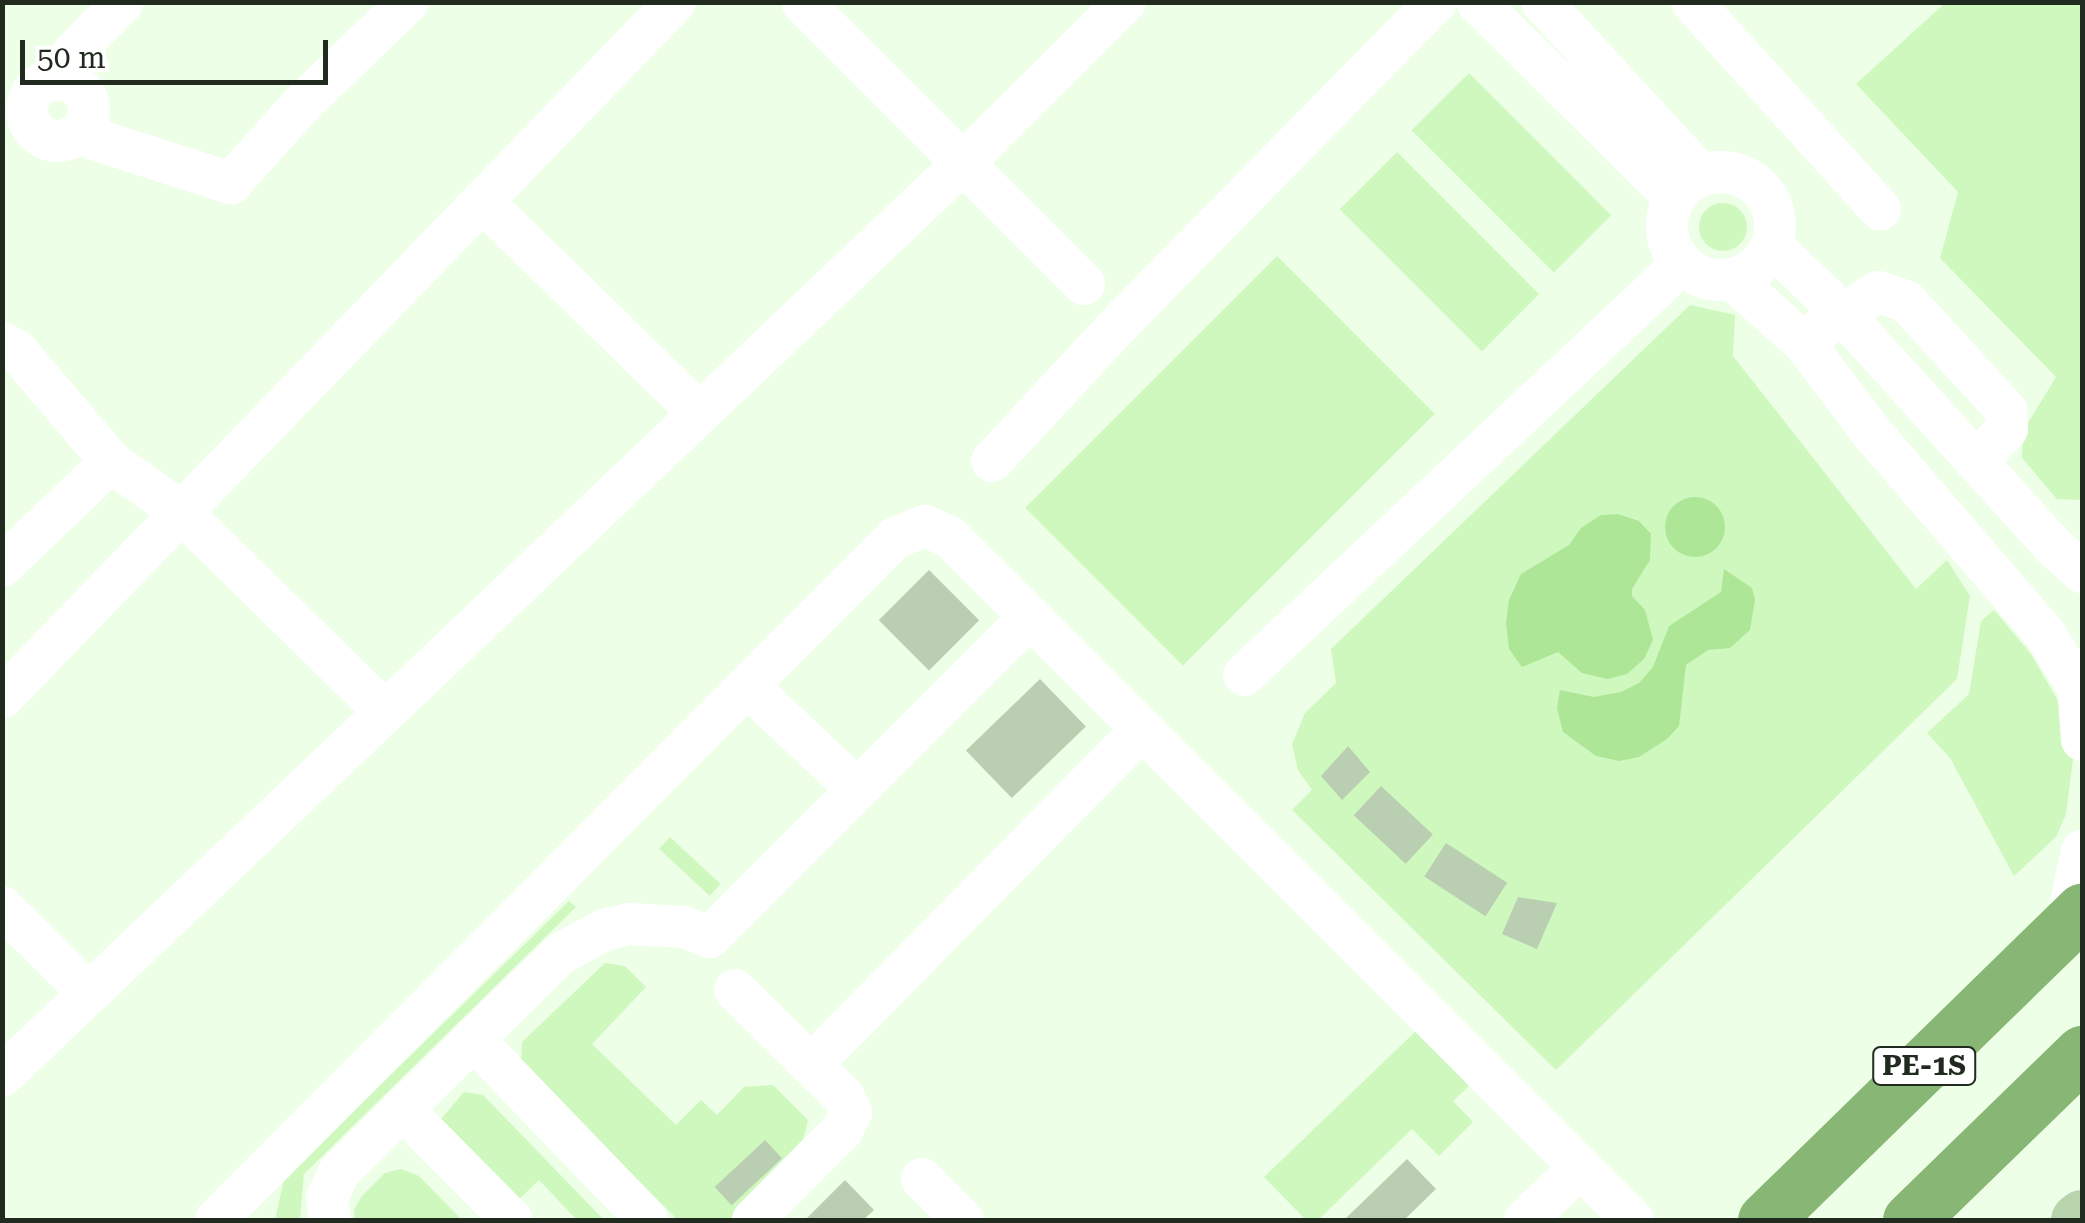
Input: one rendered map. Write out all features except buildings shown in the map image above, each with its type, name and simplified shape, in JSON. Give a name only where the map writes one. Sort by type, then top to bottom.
[{"type":"highway","name":"PE-1S","points":[[1765,1220],[2074,919]]},
{"type":"highway","points":[[1910,1220],[2082,1052]]},
{"type":"street","points":[[123,2],[74,53],[61,80],[51,80],[35,90],[29,99],[28,119],[50,140],[78,134],[231,183],[302,104],[408,2]]},
{"type":"street","points":[[2,698],[675,2]]},
{"type":"street","points":[[802,2],[1084,284]]},
{"type":"street","points":[[2,1076],[963,163],[1125,2]]},
{"type":"street","points":[[992,460],[1135,308],[1436,2]]},
{"type":"street","points":[[1477,2],[1689,187]]},
{"type":"street","points":[[1542,2],[1689,187]]},
{"type":"street","points":[[1692,2],[1880,209]]},
{"type":"street","points":[[1720,171],[1737,174],[1766,195],[1773,210],[1772,246],[1749,273],[1732,279],[1696,275],[1682,264],[1668,232],[1689,187],[1720,171]]},
{"type":"street","points":[[482,202],[698,413]]},
{"type":"street","points":[[1772,246],[1840,312],[2082,572]]},
{"type":"street","points":[[1244,675],[1682,264]]},
{"type":"street","points":[[1732,279],[1804,342],[1872,434],[2009,587],[2080,685],[2082,740]]},
{"type":"street","points":[[1804,342],[1840,312],[1878,292],[1893,294],[1956,354],[2006,410],[2008,429],[1976,462]]},
{"type":"street","points":[[2,344],[17,351],[111,462],[180,512],[384,710]]},
{"type":"street","points":[[1872,434],[1956,354]]},
{"type":"street","points":[[2,566],[111,462]]},
{"type":"street","points":[[216,1220],[895,538],[925,526],[950,537],[1633,1220]]},
{"type":"street","points":[[330,1220],[327,1198],[338,1172],[560,954],[604,930],[657,923],[710,937],[1030,617]]},
{"type":"street","points":[[748,686],[857,789]]},
{"type":"street","points":[[811,1065],[1142,729]]},
{"type":"street","points":[[2074,919],[2082,851]]},
{"type":"street","points":[[2,907],[89,993]]},
{"type":"street","points":[[735,990],[849,1103],[849,1122],[753,1220]]},
{"type":"street","points":[[473,1039],[646,1220]]},
{"type":"street","points":[[402,1109],[512,1220]]},
{"type":"street","points":[[1525,1220],[1580,1168]]},
{"type":"street","points":[[922,1179],[963,1220]]},
{"type":"shaded area","points":[[1945,3],[2082,3],[2082,500],[2057,499],[2022,458],[2023,431],[2056,377],[1940,258],[1958,192],[1856,84]]},
{"type":"shaded area","points":[[1469,73],[1611,215],[1554,272],[1412,130]]},
{"type":"shaded area","points":[[1397,152],[1539,294],[1482,351],[1340,209]]},
{"type":"shaded area","points":[[1723,203],[1740,210],[1747,227],[1740,244],[1723,251],[1706,244],[1699,227],[1706,210]]},
{"type":"shaded area","points":[[1277,256],[1435,414],[1183,665],[1025,508]]},
{"type":"shaded area","points":[[1690,305],[1735,315],[1733,356],[1916,589],[1947,560],[1970,596],[1957,679],[1556,1070],[1292,810],[1312,790],[1298,770],[1292,744],[1305,713],[1336,683],[1331,649]]},
{"type":"shaded area","points":[[1695,497],[1716,506],[1725,527],[1716,548],[1695,557],[1674,548],[1665,527],[1674,506]]},
{"type":"shaded area","points":[[1618,514],[1639,521],[1651,534],[1650,560],[1632,589],[1632,596],[1645,610],[1653,640],[1644,659],[1627,674],[1607,679],[1582,673],[1558,652],[1522,667],[1509,649],[1506,623],[1509,600],[1521,574],[1569,545],[1581,528],[1601,515]]},
{"type":"shaded area","points":[[1724,569],[1752,588],[1755,600],[1750,630],[1730,648],[1708,650],[1686,665],[1679,726],[1667,739],[1639,757],[1619,761],[1596,756],[1563,732],[1557,708],[1560,690],[1594,697],[1621,692],[1639,683],[1653,667],[1669,626],[1721,592]]},
{"type":"shaded area","points":[[1994,610],[2031,654],[2061,706],[2074,752],[2066,814],[2056,837],[2014,876],[1950,758],[1927,733],[1969,694],[1981,621]]},
{"type":"shaded area","points":[[670,837],[720,884],[710,896],[659,849]]},
{"type":"shaded area","points":[[569,901],[576,907],[304,1174],[300,1220],[275,1220],[284,1179]]},
{"type":"shaded area","points":[[605,963],[625,966],[646,987],[592,1044],[676,1125],[701,1100],[717,1115],[744,1087],[773,1085],[808,1120],[801,1148],[730,1220],[678,1220],[521,1064],[522,1042]]},
{"type":"shaded area","points":[[1420,1027],[1473,1082],[1453,1101],[1473,1122],[1439,1156],[1412,1129],[1318,1220],[1306,1220],[1264,1177]]},
{"type":"shaded area","points":[[464,1092],[483,1095],[604,1220],[577,1220],[539,1180],[513,1205],[440,1120]]},
{"type":"shaded area","points":[[401,1169],[419,1176],[462,1220],[355,1220],[354,1210],[361,1197],[385,1173]]}]
